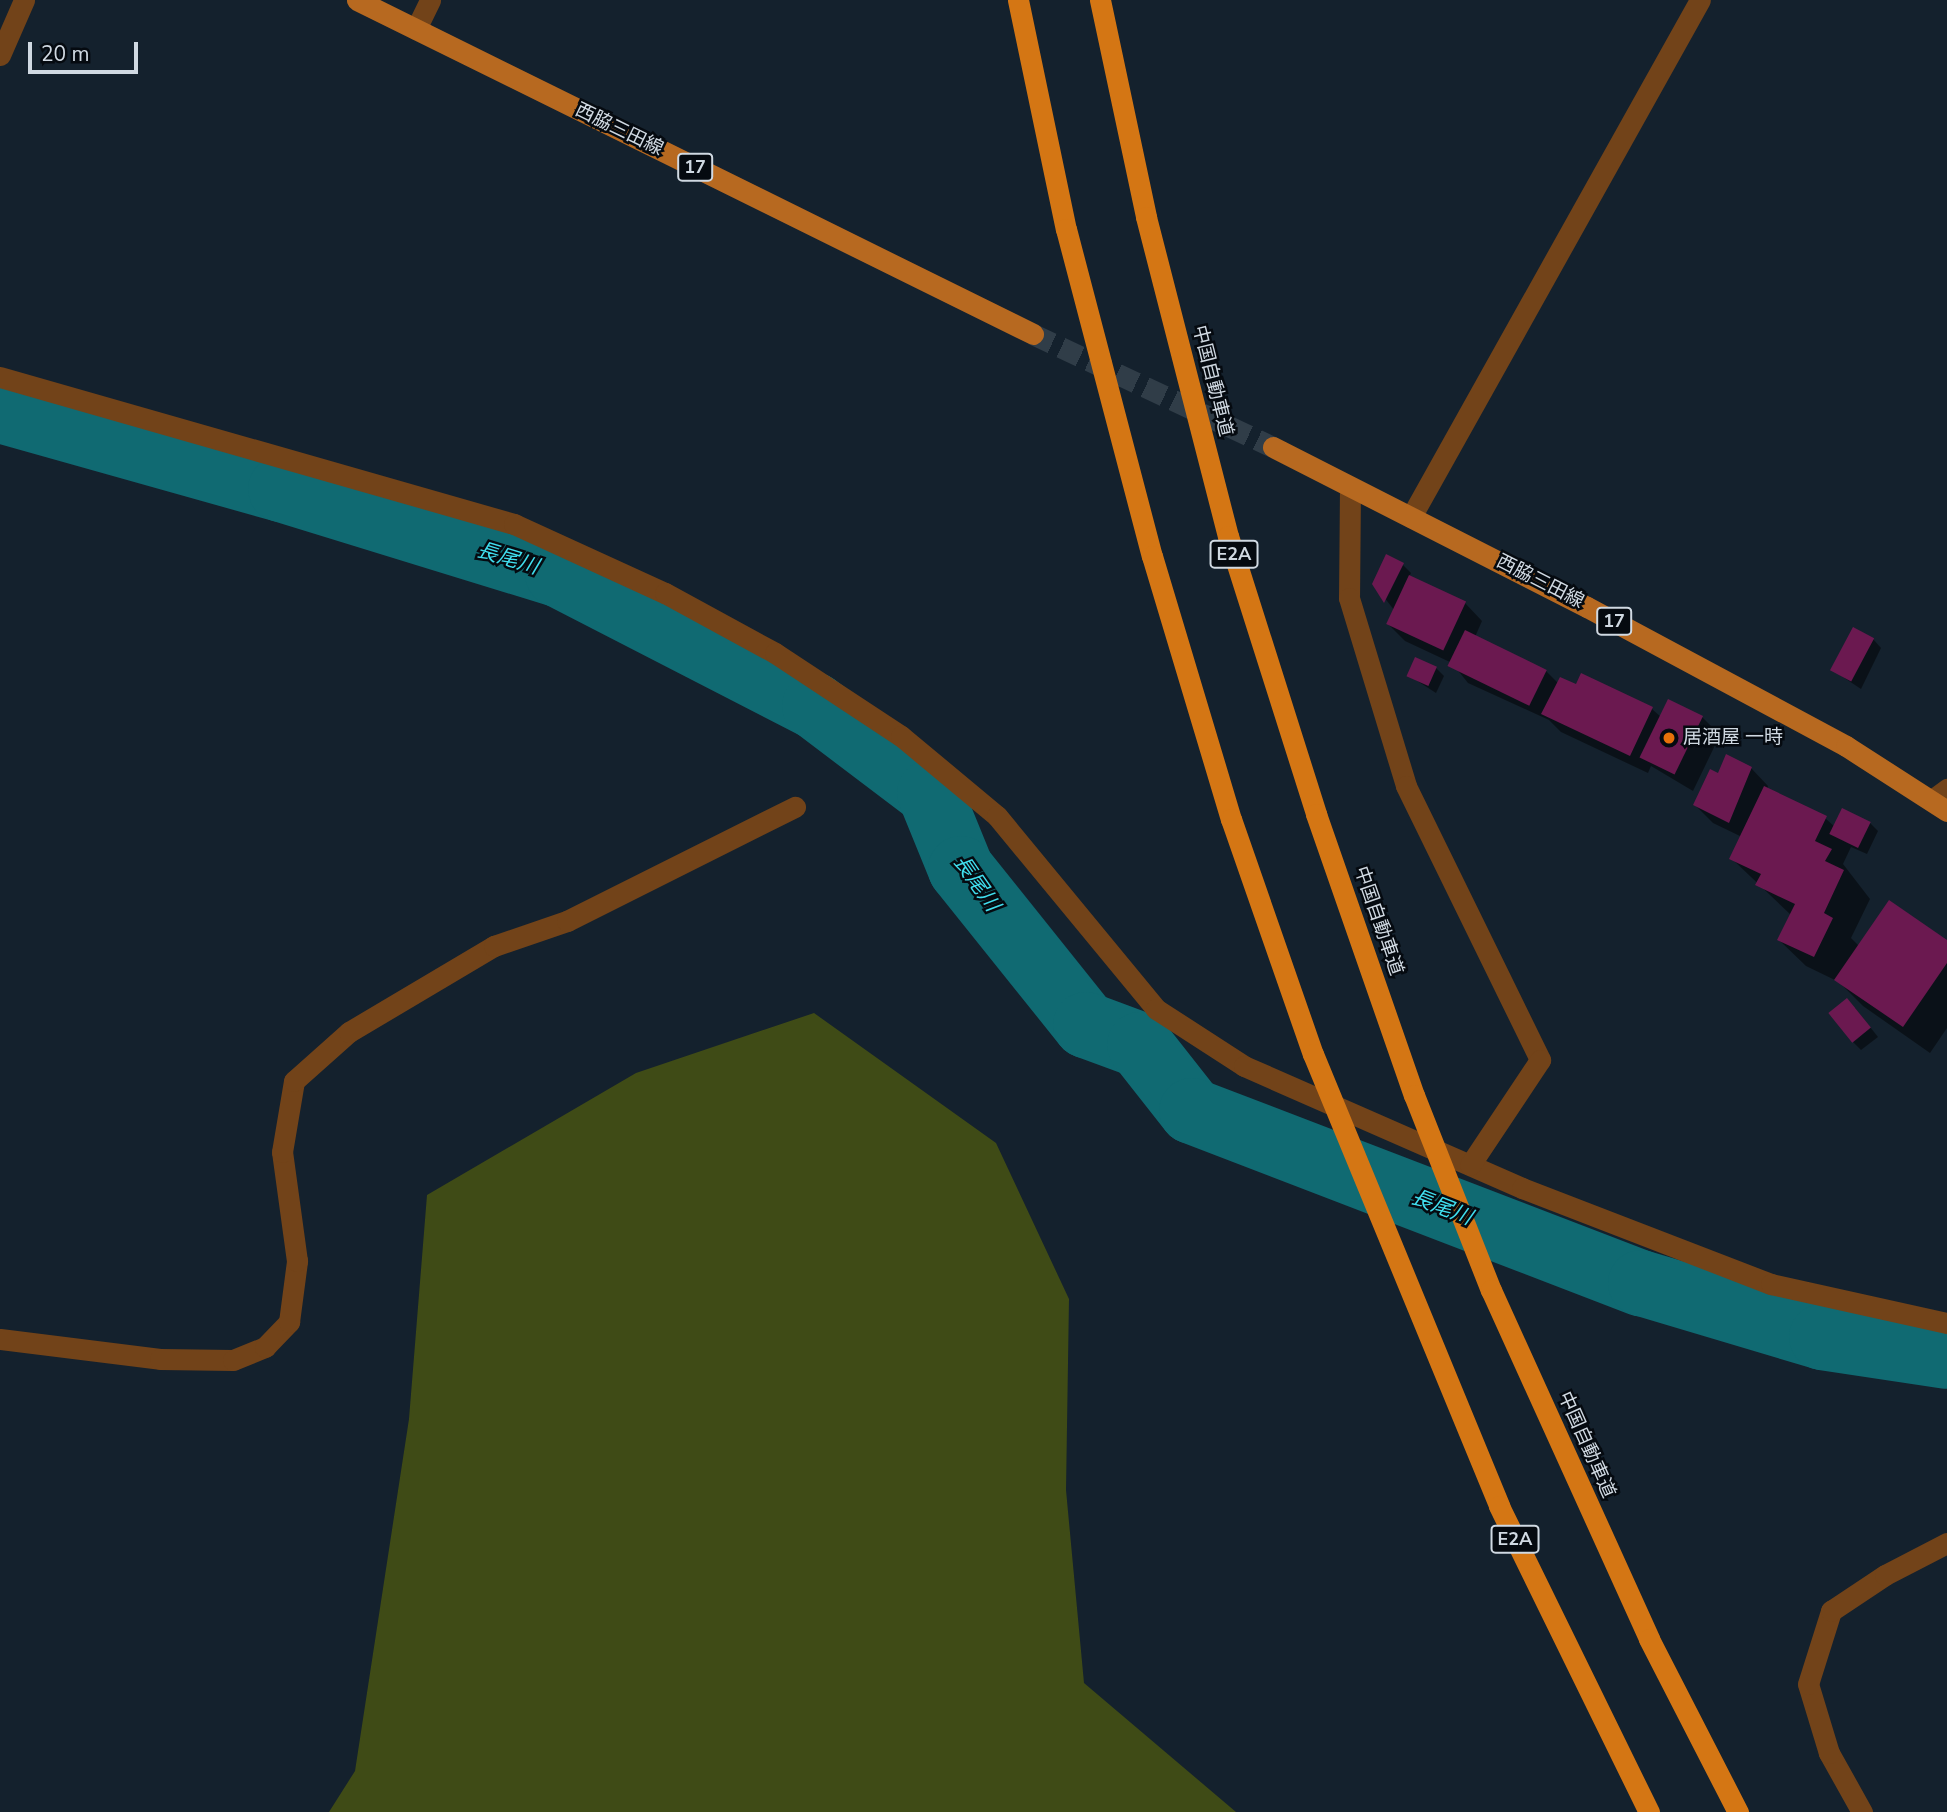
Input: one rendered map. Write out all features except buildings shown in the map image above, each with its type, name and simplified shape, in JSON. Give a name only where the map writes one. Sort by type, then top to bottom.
[{"type":"highway","name":"E2A","points":[[1018,0],[1066,229],[1152,556],[1231,818],[1313,1054],[1394,1259],[1499,1506],[1649,1812]]},
{"type":"highway","name":"中国自動車道","points":[[1100,0],[1146,217],[1228,536],[1316,814],[1414,1095],[1491,1290],[1649,1639],[1738,1812]]},
{"type":"main road","name":"西脇三田線","points":[[357,0],[1033,334]]},
{"type":"main road","name":"西脇三田線","points":[[1273,447],[1846,746],[1942,800]]},
{"type":"street","points":[[0,55],[24,0]]},
{"type":"street","points":[[416,29],[430,0]]},
{"type":"street","points":[[1411,517],[1700,0]]},
{"type":"street","points":[[0,377],[514,524],[665,593],[775,653],[901,736],[997,816],[1156,1009],[1244,1066],[1470,1166],[1771,1284],[1947,1322]]},
{"type":"street","points":[[1350,487],[1349,597],[1406,786],[1540,1060],[1470,1166]]},
{"type":"street","points":[[0,1339],[160,1359],[233,1360],[265,1347],[289,1322],[297,1261],[282,1152],[294,1081],[349,1032],[494,946],[567,921],[795,807]]},
{"type":"street","points":[[1862,1812],[1829,1753],[1808,1684],[1830,1611],[1885,1574],[1947,1543]]},
{"type":"green space","points":[[814,1013],[996,1143],[1069,1299],[1066,1490],[1084,1683],[1236,1812],[329,1812],[355,1771],[409,1419],[427,1195],[636,1073]]},
{"type":"waterway","name":"長尾川","points":[[0,410],[281,489],[558,574],[815,706],[930,793],[961,869],[1086,1025],[1140,1045],[1192,1111],[1641,1283],[1822,1337],[1947,1356]]},
{"type":"tunnel","points":[[1033,334],[1273,447]]},
{"type":"place","name":"居酒屋 一時","points":[[1669,738]]}]
